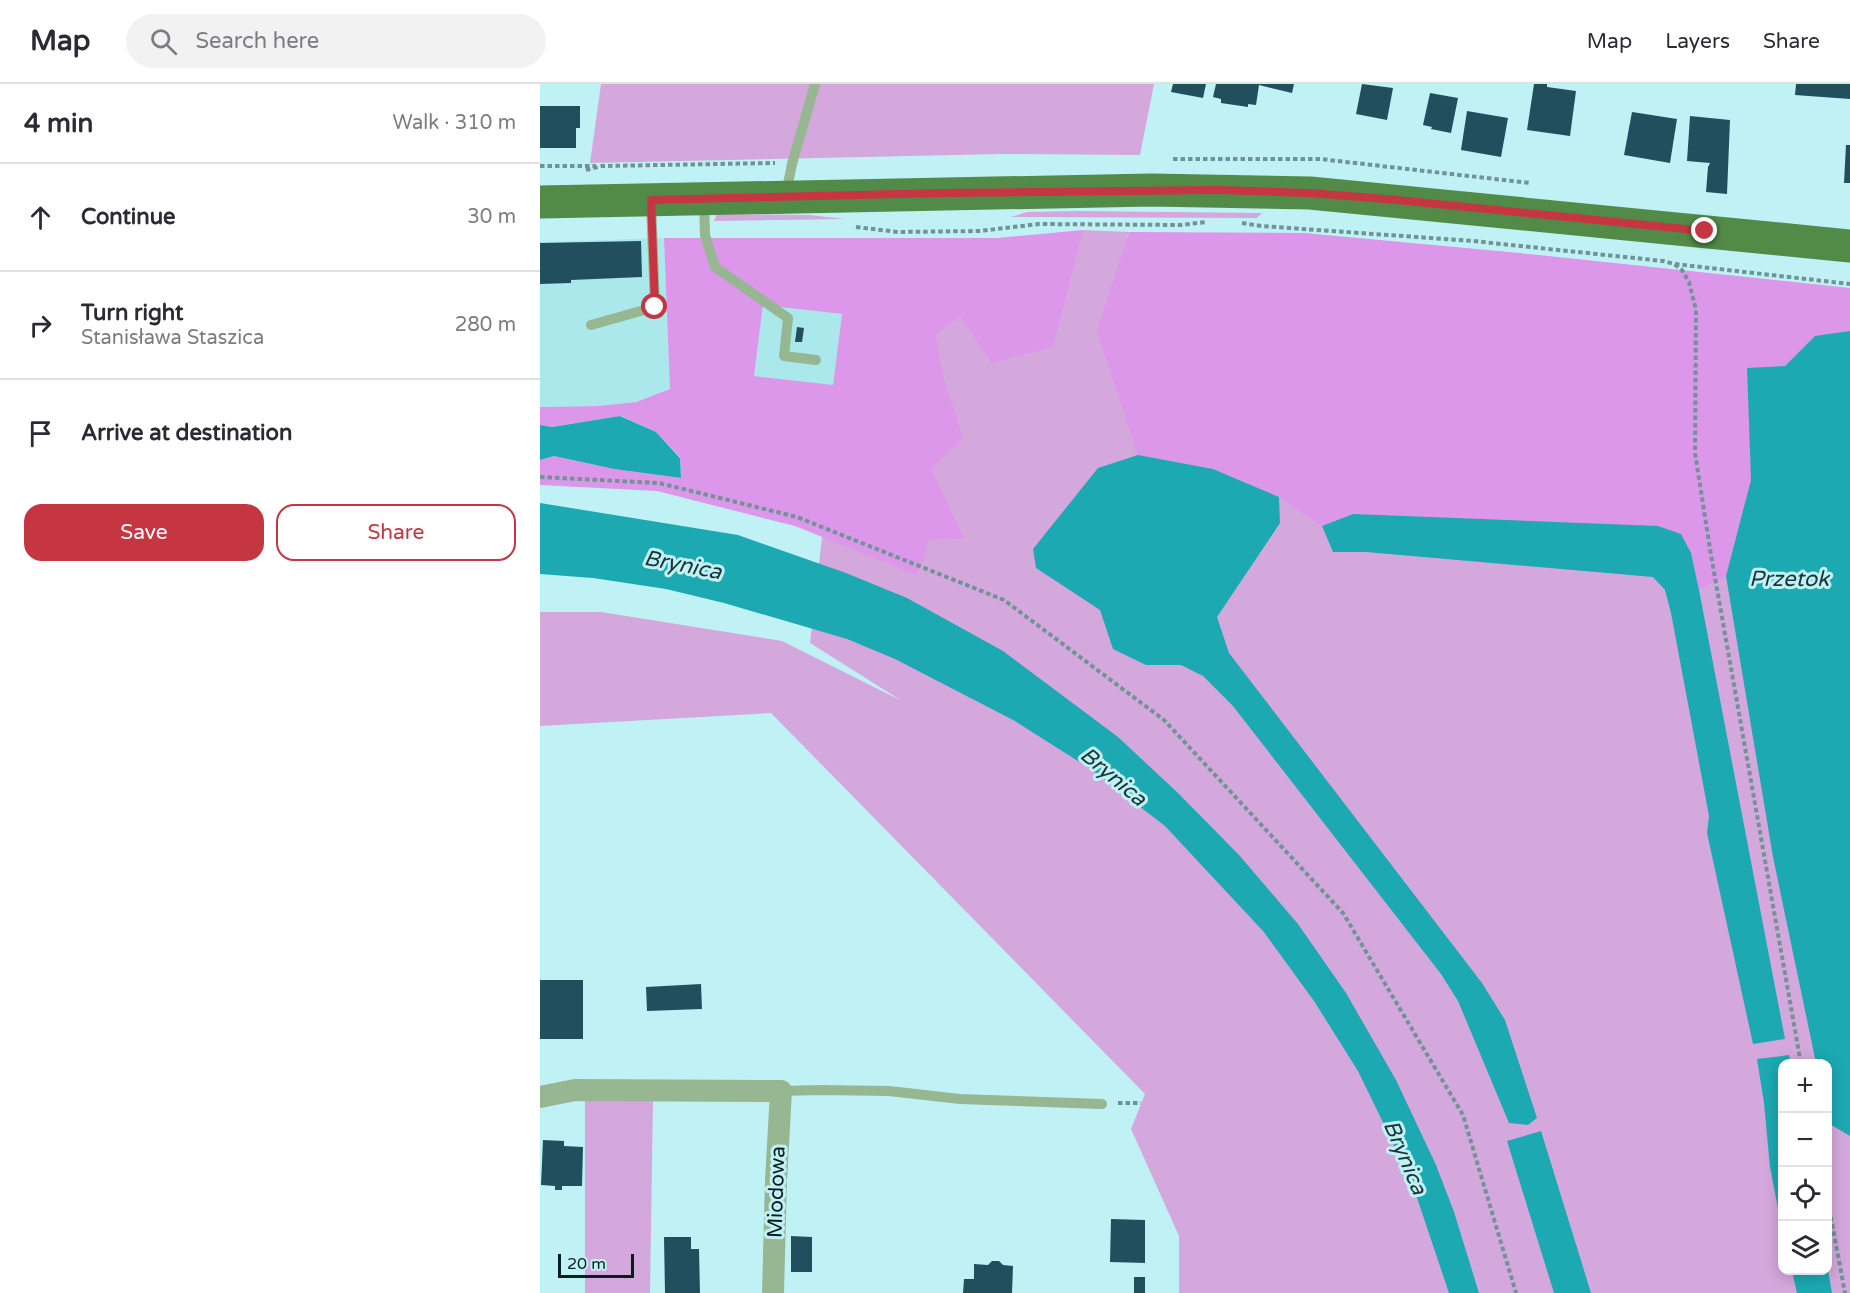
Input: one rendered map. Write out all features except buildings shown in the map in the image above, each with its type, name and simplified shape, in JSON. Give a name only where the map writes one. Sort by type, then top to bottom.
[{"type":"main road","points":[[540,202],[1151,190],[1310,193],[1850,246]]},
{"type":"street","points":[[540,1097],[575,1090],[781,1091]]},
{"type":"street","name":"Miodowa","points":[[773,1293],[781,1091]]},
{"type":"lane","points":[[786,196],[792,164],[814,84]]},
{"type":"lane","points":[[704,198],[705,235],[715,267],[788,318],[784,356],[816,360]]},
{"type":"lane","points":[[591,326],[655,307],[651,200]]},
{"type":"lane","points":[[781,1091],[889,1091],[960,1099],[1102,1104]]},
{"type":"path","points":[[540,166],[602,166]]},
{"type":"path","points":[[853,226],[898,232],[979,231],[1031,224],[1189,225],[1216,221]]},
{"type":"path","points":[[1237,221],[1254,226],[1473,241],[1850,284]]},
{"type":"path","points":[[1674,264],[1686,275],[1696,310],[1695,453],[1800,1059]]},
{"type":"path","points":[[540,477],[658,483],[796,518],[1004,600],[1164,720],[1343,913],[1463,1115],[1516,1293]]},
{"type":"path","points":[[1831,1221],[1845,1293]]},
{"type":"shaded area","points":[[601,84],[1154,84],[1140,155],[1001,154],[590,163]]},
{"type":"shaded area","points":[[1027,212],[1262,213],[1257,218],[1011,217]]},
{"type":"shaded area","points":[[717,214],[809,215],[845,219],[714,221]]},
{"type":"shaded area","points":[[1083,230],[1129,232],[1127,237],[1850,292],[1850,1293],[1179,1293],[1179,1236],[1131,1129],[1145,1094],[771,713],[540,726],[540,612],[601,612],[782,641],[902,701],[810,643],[849,300],[1080,239]]},
{"type":"shaded area","points":[[1083,230],[1053,347],[991,363],[960,316],[935,335],[944,379],[963,438],[931,469],[964,538],[929,540],[917,575],[795,526],[657,491],[540,485],[540,460],[554,456],[614,469],[681,478],[680,457],[656,432],[621,416],[551,427],[540,425],[540,407],[598,406],[636,402],[670,389],[664,238],[997,238]],"holes":[[[763,305],[842,314],[833,385],[754,376]]]},
{"type":"shaded area","points":[[1129,232],[1304,233],[1850,288],[1850,331],[1815,336],[1785,366],[1747,368],[1751,480],[1726,576],[1699,590],[1691,553],[1353,514],[1322,526],[1279,497],[1213,469],[1138,455],[1097,331]]},
{"type":"shaded area","points":[[664,238],[670,389],[636,402],[598,406],[540,407],[540,242]]},
{"type":"shaded area","points":[[763,304],[842,314],[833,386],[754,376]]},
{"type":"shaded area","points":[[585,1099],[653,1099],[650,1293],[585,1293]]},
{"type":"water","name":"Przetok","points":[[1850,331],[1850,1136],[1832,1125],[1832,1059],[1815,1059],[1773,857],[1726,576],[1751,480],[1747,368],[1785,366],[1815,336]]},
{"type":"water","points":[[620,416],[656,432],[680,458],[681,478],[614,469],[554,456],[540,460],[540,425],[552,427]]},
{"type":"water","points":[[1138,455],[1213,469],[1279,497],[1280,523],[1217,617],[1229,653],[1482,983],[1505,1020],[1537,1118],[1528,1125],[1509,1123],[1458,1001],[1441,974],[1233,706],[1203,676],[1181,665],[1146,665],[1113,649],[1100,610],[1036,568],[1033,549],[1098,468]]},
{"type":"water","name":"Brynica","points":[[540,503],[738,535],[846,573],[907,598],[1003,651],[1118,737],[1177,792],[1239,855],[1298,924],[1346,993],[1396,1080],[1436,1165],[1454,1212],[1479,1293],[1449,1293],[1411,1180],[1358,1071],[1314,1001],[1263,931],[1165,826],[1092,770],[1015,721],[895,659],[847,639],[724,603],[666,589],[593,578],[540,574]]},
{"type":"water","points":[[1353,514],[1658,526],[1681,534],[1691,553],[1699,590],[1785,1039],[1753,1044],[1707,833],[1709,816],[1665,590],[1653,577],[1366,552],[1333,552],[1322,526]]},
{"type":"water","points":[[1789,1055],[1790,1059],[1778,1059],[1778,1208],[1770,1167],[1757,1059]]},
{"type":"water","points":[[1541,1131],[1591,1293],[1554,1293],[1507,1141]]},
{"type":"water","points":[[1793,1275],[1829,1275],[1832,1293],[1797,1293]]},
{"type":"route","points":[[655,307],[651,200],[942,193],[1219,190],[1310,193],[1397,200],[1705,231]]}]
